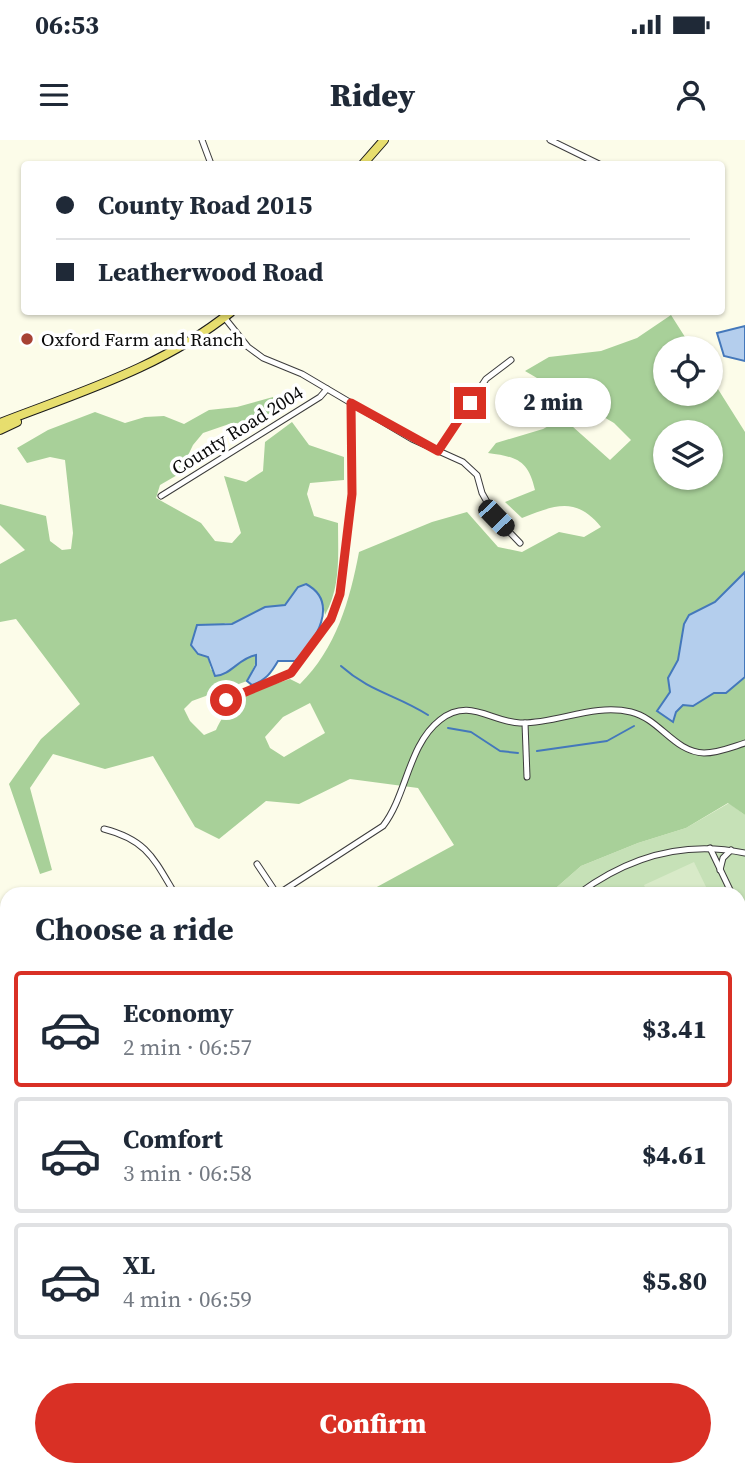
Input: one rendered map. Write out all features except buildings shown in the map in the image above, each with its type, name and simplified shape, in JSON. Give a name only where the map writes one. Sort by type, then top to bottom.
[{"type":"main road","points":[[366,161],[384,140]]},
{"type":"main road","points":[[0,430],[175,351],[226,315]]},
{"type":"main road","points":[[0,423],[57,402]]},
{"type":"street","points":[[202,140],[210,161]]},
{"type":"street","points":[[550,140],[593,161]]},
{"type":"street","points":[[228,315],[254,352],[473,470],[488,505],[520,543]]},
{"type":"street","points":[[438,451],[486,379],[511,360]]},
{"type":"street","name":"County Road 2004","points":[[161,496],[320,397],[327,389]]},
{"type":"street","points":[[226,700],[291,673],[331,619],[340,594],[352,494],[351,403]]},
{"type":"street","points":[[288,887],[383,826],[393,813],[423,739],[441,718],[467,709],[513,723],[592,711],[621,711],[649,719],[678,744],[694,752],[713,752],[745,743]]},
{"type":"street","points":[[525,723],[527,777]]},
{"type":"street","points":[[104,829],[144,846],[170,887]]},
{"type":"street","points":[[710,848],[728,887]]},
{"type":"street","points":[[588,887],[617,868],[660,852],[710,848],[745,853]]},
{"type":"street","points":[[720,870],[723,858],[731,850]]},
{"type":"street","points":[[257,864],[272,887]]},
{"type":"green space","points":[[671,315],[684,336],[653,336],[653,406],[723,406],[723,397],[745,432],[745,572],[715,602],[689,615],[684,625],[678,660],[668,678],[670,691],[662,707],[676,712],[683,705],[693,706],[714,693],[726,693],[745,677],[745,815],[728,803],[686,828],[638,843],[581,866],[557,887],[377,887],[454,845],[418,788],[350,779],[299,804],[266,801],[219,839],[195,827],[153,756],[105,769],[53,754],[30,788],[52,870],[40,874],[9,784],[41,739],[80,704],[16,619],[0,622],[0,564],[25,550],[0,525],[0,504],[46,516],[50,541],[62,550],[71,549],[73,533],[65,460],[50,457],[27,463],[17,448],[48,430],[95,412],[125,423],[145,417],[164,416],[184,424],[209,410],[237,407],[273,397],[276,410],[249,424],[232,423],[203,433],[193,445],[179,474],[160,485],[156,498],[201,523],[215,541],[232,543],[241,533],[224,476],[246,482],[263,471],[265,442],[292,422],[309,445],[344,457],[344,480],[310,483],[307,494],[314,516],[338,523],[336,582],[325,615],[323,605],[298,587],[285,605],[265,607],[232,624],[225,623],[203,654],[208,657],[211,670],[250,656],[256,655],[258,658],[247,681],[192,701],[184,709],[190,721],[204,735],[216,730],[229,709],[246,696],[290,679],[300,684],[313,670],[340,623],[359,552],[432,522],[467,512],[498,547],[522,552],[559,532],[584,537],[601,527],[592,517],[574,507],[555,507],[522,518],[505,502],[535,490],[529,472],[514,459],[488,453],[496,443],[543,429],[563,418],[610,460],[631,440],[614,423],[525,371],[549,357],[601,351],[637,338]],"holes":[[[310,703],[325,733],[284,757],[270,748],[265,737],[283,717]]]},
{"type":"green space","points":[[729,803],[745,815],[745,887],[557,887],[581,866],[638,843],[686,828]]},
{"type":"green space","points":[[694,862],[706,887],[645,887],[644,885]]},
{"type":"water","points":[[745,326],[745,361],[724,356],[723,336],[718,336],[717,333]]},
{"type":"water","points":[[745,572],[745,677],[726,693],[714,693],[693,706],[683,705],[676,712],[673,722],[657,711],[670,692],[668,678],[678,660],[684,624],[689,615],[715,602]]},
{"type":"water","points":[[306,584],[322,601],[323,611],[317,633],[295,661],[278,661],[261,681],[252,685],[247,681],[256,665],[256,655],[245,659],[226,673],[215,676],[208,657],[198,654],[191,645],[197,625],[232,624],[265,607],[285,605],[298,587]]},
{"type":"waterway","points":[[341,666],[362,682],[428,715]]},
{"type":"waterway","points":[[537,751],[607,741],[634,726]]},
{"type":"waterway","points":[[448,728],[471,732],[500,751],[518,753]]},
{"type":"place","name":"Oxford Farm and Ranch","points":[[27,339]]},
{"type":"route","points":[[226,700],[291,673],[331,619],[340,594],[345,531],[352,494],[351,403],[438,451],[470,403]]}]
